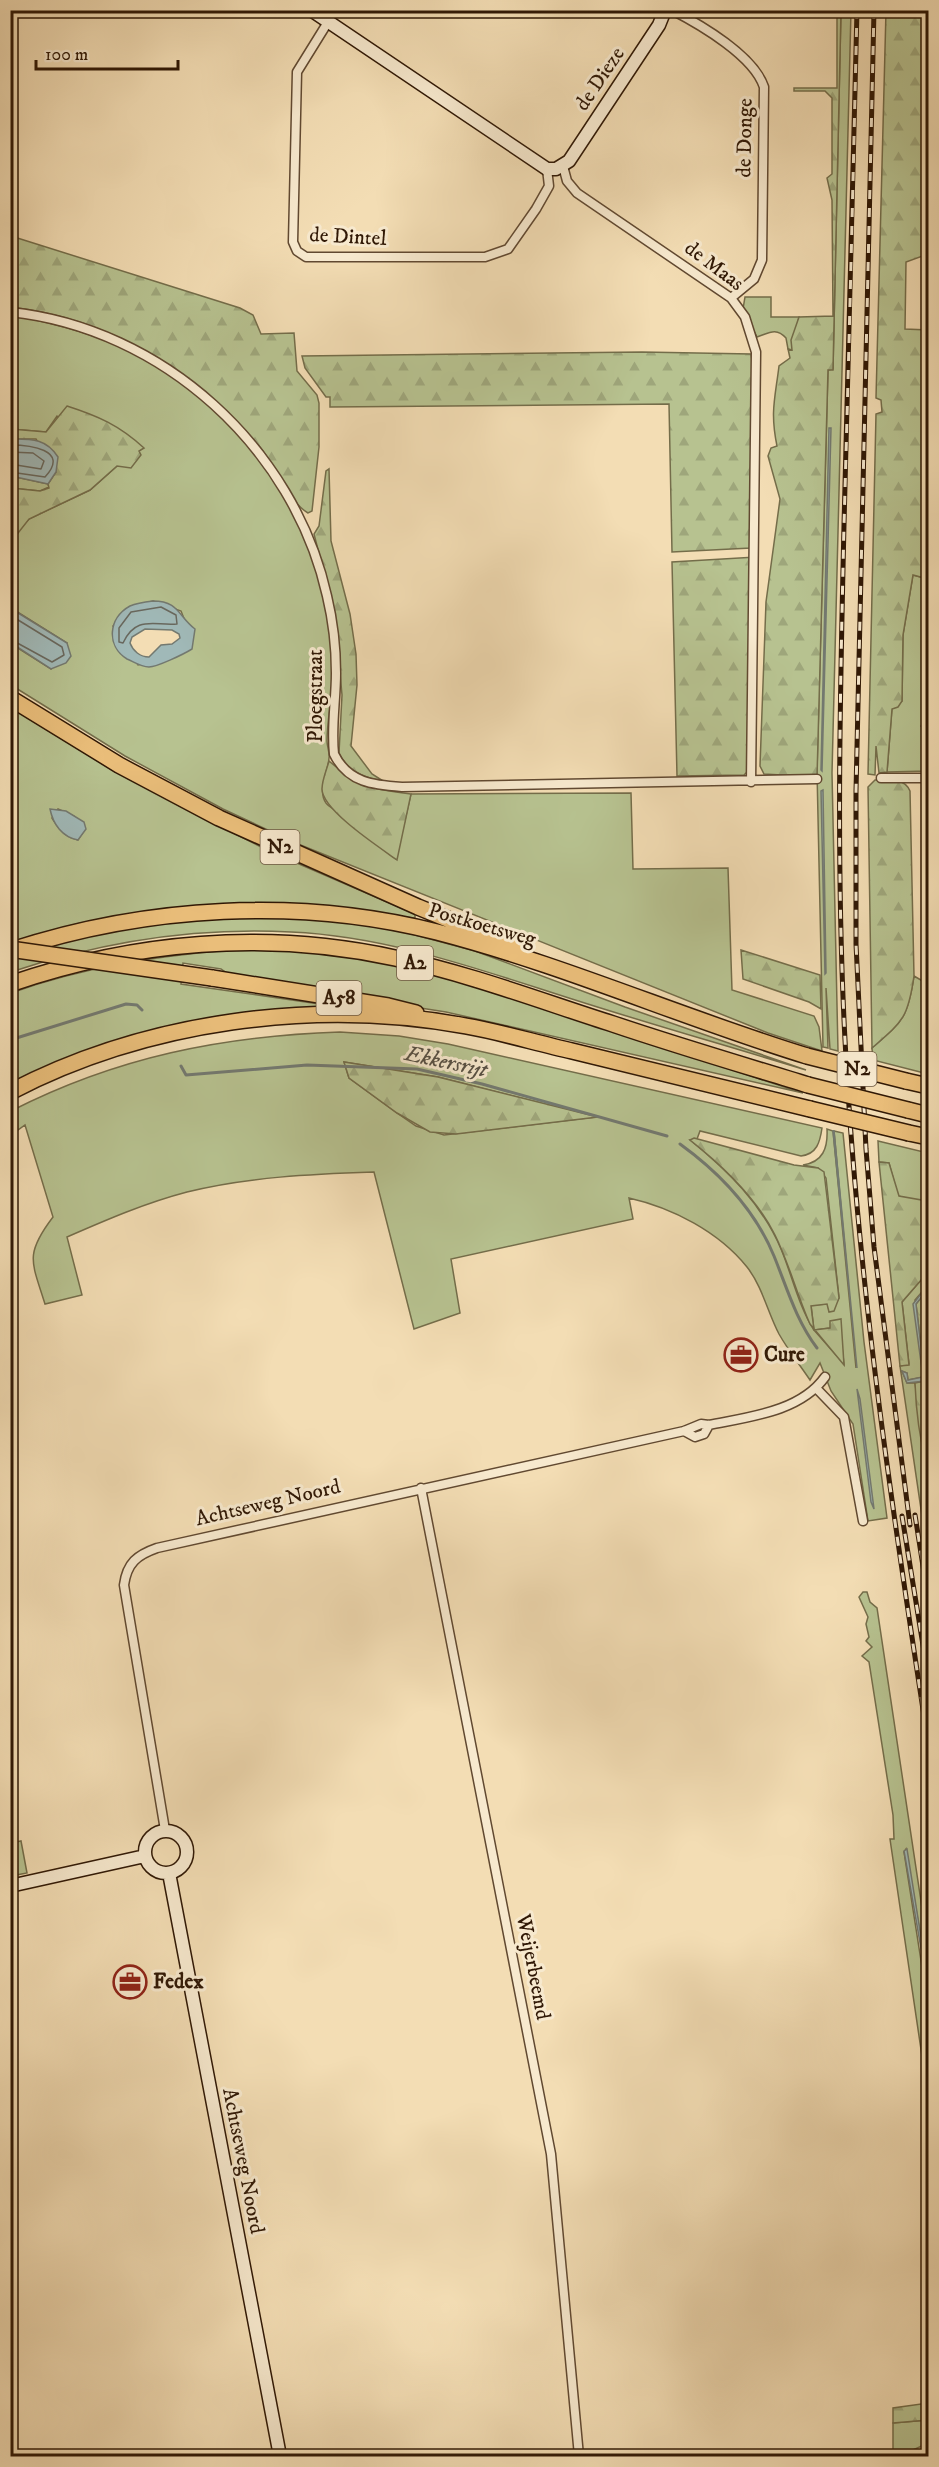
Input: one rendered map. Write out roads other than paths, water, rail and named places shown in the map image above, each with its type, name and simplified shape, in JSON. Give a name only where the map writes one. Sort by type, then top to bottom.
[{"type":"highway","name":"N2","points":[[10,698],[119,765],[219,818],[418,907],[497,937],[564,970]]},
{"type":"highway","name":"Postkoetsweg","points":[[10,950],[80,930],[130,920],[186,913],[294,912],[354,918],[436,932],[564,970],[735,1034],[807,1056],[928,1086]]},
{"type":"highway","name":"A2","points":[[10,984],[142,949],[244,942],[351,949],[463,975],[808,1085],[928,1115]]},
{"type":"highway","name":"A58","points":[[10,950],[212,978],[388,1006],[465,1025]]},
{"type":"highway","points":[[10,1092],[65,1066],[98,1054],[192,1028],[290,1016],[351,1016],[465,1025],[928,1137]]},
{"type":"street","points":[[311,10],[538,166],[547,169],[563,166]]},
{"type":"street","name":"de Dieze","points":[[563,166],[569,161],[660,25],[665,10]]},
{"type":"street","name":"de Donge","points":[[672,10],[749,60],[760,75],[764,87],[762,260],[754,279],[731,298]]},
{"type":"street","name":"de Dintel","points":[[328,22],[302,60],[297,72],[293,242],[297,251],[306,257],[485,257],[508,249],[531,217],[549,186],[547,169]]},
{"type":"street","name":"de Maas","points":[[563,166],[567,181],[577,193],[731,298],[745,317],[756,352],[751,782]]},
{"type":"street","name":"Ploegstraat","points":[[10,312],[62,321],[98,332],[151,358],[216,406],[264,459],[305,526],[327,596],[335,641],[334,754],[338,762],[356,779],[372,784],[402,787],[818,779]]},
{"type":"street","points":[[881,778],[928,778]]},
{"type":"street","points":[[912,778],[913,790]]},
{"type":"street","name":"Achtseweg Noord","points":[[165,1830],[124,1586],[128,1569],[134,1558],[157,1548],[684,1431],[700,1424],[709,1425],[789,1405],[816,1388],[825,1377]]},
{"type":"street","points":[[816,1388],[844,1417],[863,1521]]},
{"type":"street","name":"Weijerbeemd","points":[[421,1488],[553,2163],[579,2457]]},
{"type":"street","points":[[165,1830],[179,1834],[184,1839],[188,1853],[182,1866],[169,1873],[157,1871],[145,1856],[147,1842],[152,1836],[165,1830]]},
{"type":"street","points":[[10,1886],[145,1856]]},
{"type":"street","name":"Achtseweg Noord","points":[[169,1873],[280,2457]]},
{"type":"water","points":[[829,428],[831,428],[822,771],[821,770]]},
{"type":"water","points":[[11,439],[43,443],[58,457],[56,472],[48,484],[11,476]]},
{"type":"water","points":[[153,601],[173,606],[195,629],[192,649],[164,663],[149,667],[127,659],[120,653],[113,640],[112,632],[117,618],[123,611],[133,605]],"holes":[[[145,629],[172,630],[179,634],[180,638],[172,644],[161,645],[149,657],[137,653],[130,643],[132,637]]]},
{"type":"water","points":[[10,608],[67,643],[71,656],[66,663],[51,669],[11,643]]},
{"type":"water","points":[[823,790],[826,973],[825,974],[821,791]]},
{"type":"water","points":[[50,809],[66,811],[84,822],[86,829],[78,840],[67,836],[59,829]]},
{"type":"water","points":[[833,1131],[834,1131],[857,1368]]},
{"type":"water","points":[[928,1285],[928,1289],[916,1304],[925,1381],[907,1383],[902,1371],[907,1373],[908,1380],[923,1377],[913,1304]]},
{"type":"water","points":[[857,1389],[860,1399],[874,1509],[871,1502]]},
{"type":"water","points":[[907,1849],[928,1981],[928,2018],[925,1971],[904,1851]]},
{"type":"waterway","name":"Ekkersrijt","points":[[10,1040],[126,1004],[137,1005],[142,1010]]},
{"type":"waterway","name":"Ekkersrijt","points":[[181,1066],[186,1075],[307,1065],[417,1069],[482,1084],[667,1136]]},
{"type":"waterway","name":"Ekkersrijt","points":[[680,1144],[722,1180],[757,1223],[774,1256],[798,1315],[817,1348]]},
{"type":"railway","points":[[857,10],[840,718],[842,976],[851,1128],[867,1304],[889,1480],[928,1742]]},
{"type":"railway","points":[[874,10],[856,791],[856,944],[866,1149],[874,1247],[910,1525]]},
{"type":"railway","points":[[915,1515],[928,1598]]},
{"type":"railway","points":[[902,1516],[928,1676]]},
{"type":"place","name":"Cure","points":[[741,1355]]},
{"type":"place","name":"Fedex","points":[[130,1982]]}]
